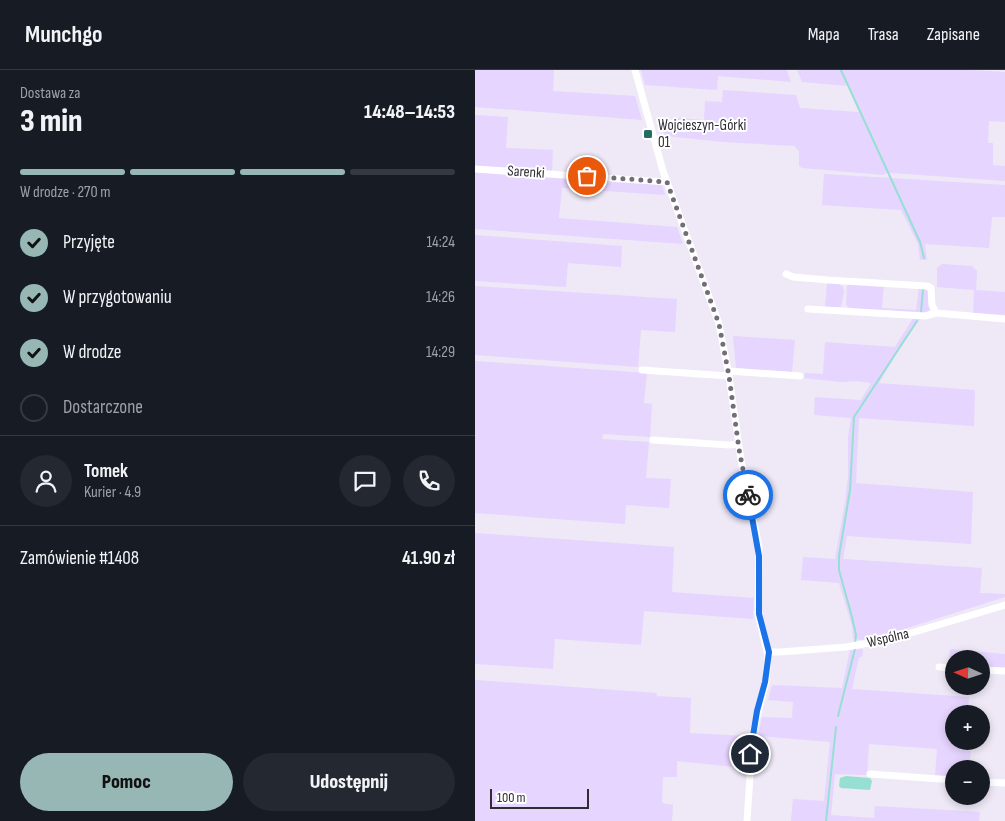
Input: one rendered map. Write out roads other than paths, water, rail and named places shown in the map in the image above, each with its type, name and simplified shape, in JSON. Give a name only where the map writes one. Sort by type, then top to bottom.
[{"type":"street","points":[[635,70],[667,182],[719,324],[738,444],[759,547],[759,614],[769,652],[765,682],[753,733],[747,821]]},
{"type":"street","name":"Sarenki","points":[[475,169],[667,182]]},
{"type":"street","points":[[786,274],[793,277],[837,281],[927,286],[931,288],[932,305],[936,313]]},
{"type":"street","points":[[808,308],[925,316],[936,313],[1005,319]]},
{"type":"street","points":[[642,370],[800,376]]},
{"type":"street","points":[[653,440],[738,444]]},
{"type":"street","name":"Wspólna","points":[[769,652],[863,644],[901,636],[1005,605]]},
{"type":"street","points":[[939,667],[945,667]]},
{"type":"street","points":[[990,670],[1005,671]]},
{"type":"street","points":[[870,774],[945,779]]},
{"type":"street","points":[[990,782],[1005,783]]},
{"type":"waterway","points":[[841,70],[920,242],[924,258]]},
{"type":"waterway","points":[[921,312],[923,290]]},
{"type":"waterway","points":[[855,644],[856,635],[839,570],[839,556],[850,490],[854,417],[917,321]]},
{"type":"waterway","points":[[838,716],[855,649]]},
{"type":"waterway","points":[[826,821],[836,727]]},
{"type":"place","name":"Wojcieszyn-Górki 01","points":[[648,134]]}]
